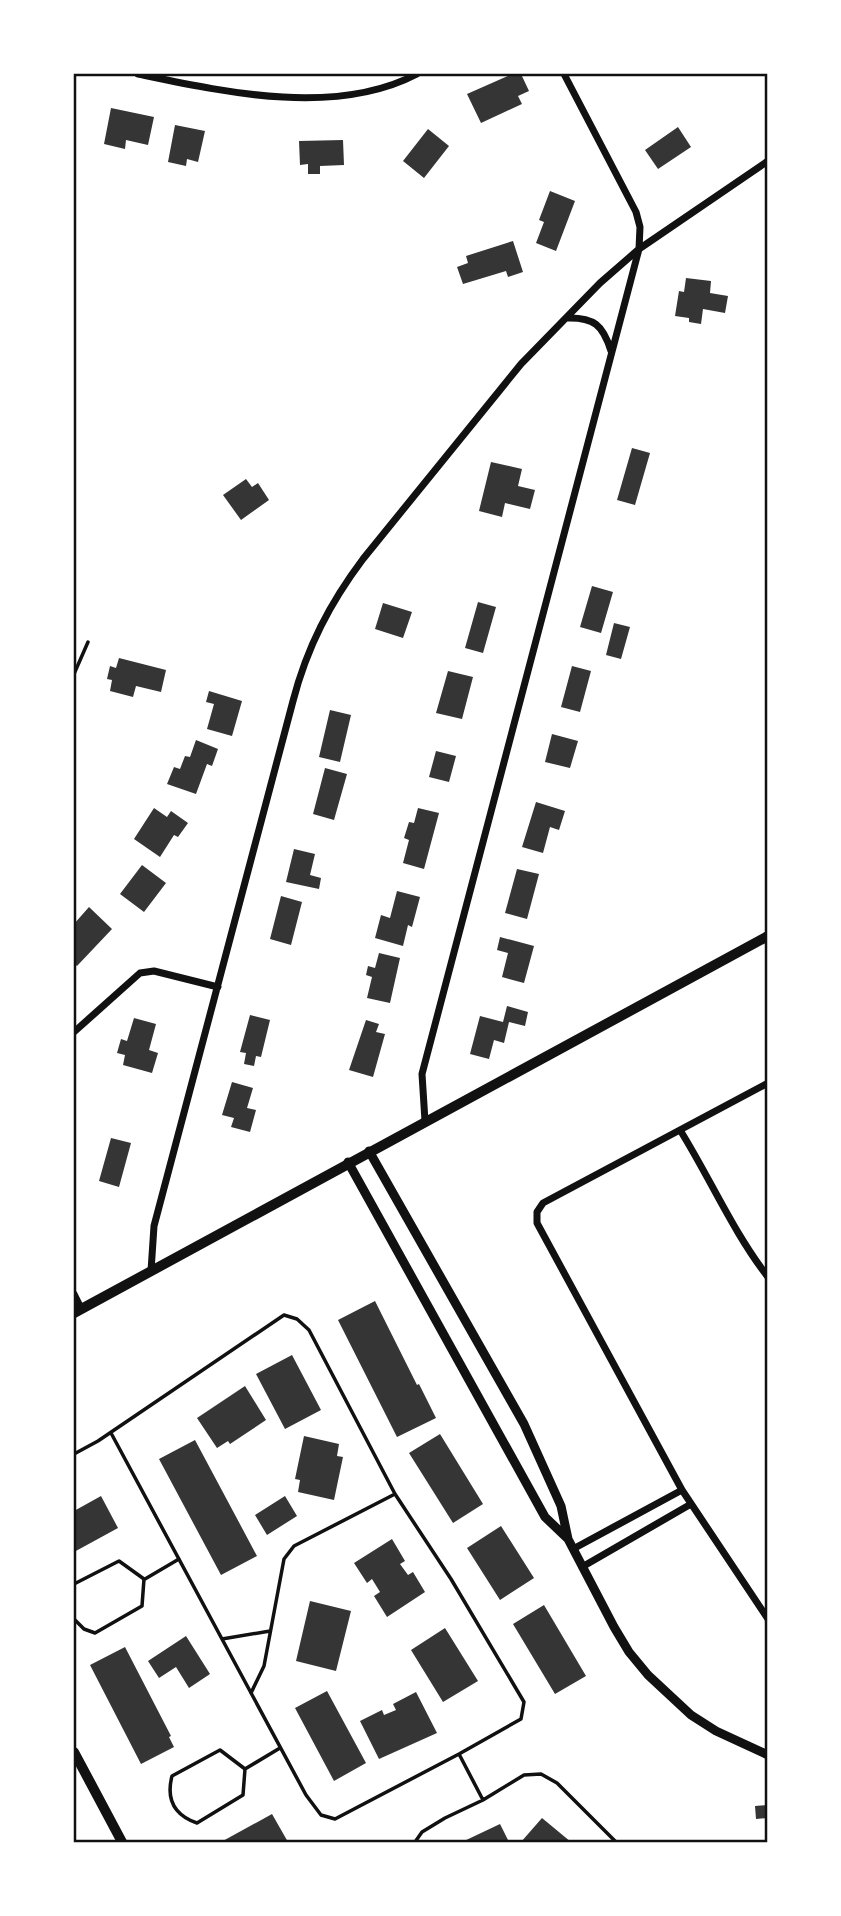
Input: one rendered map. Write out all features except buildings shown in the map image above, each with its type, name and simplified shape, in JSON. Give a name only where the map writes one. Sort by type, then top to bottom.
[{"type":"main road","points":[[77,1310],[768,936]]},
{"type":"main road","points":[[74,1752],[122,1843]]},
{"type":"street","points":[[138,74],[225,90],[304,97],[351,94],[385,88],[417,74]]},
{"type":"street","points":[[425,1121],[422,1074],[639,249],[640,227],[636,212],[564,74]]},
{"type":"street","points":[[151,1271],[154,1226],[297,687],[311,645],[325,615],[342,586],[512,374],[566,318],[639,249],[768,161]]},
{"type":"street","points":[[566,318],[579,317],[601,328],[611,352]]},
{"type":"street","points":[[74,1032],[141,972],[155,971],[218,987]]},
{"type":"street","points":[[768,1083],[543,1203],[537,1212],[537,1223],[682,1490],[768,1619]]},
{"type":"street","points":[[680,1130],[744,1242],[768,1277]]},
{"type":"street","points":[[369,1151],[524,1424],[561,1506],[568,1539],[619,1636],[655,1682],[691,1715],[716,1731],[768,1755]]},
{"type":"street","points":[[348,1162],[545,1517],[568,1539]]},
{"type":"street","points":[[74,1294],[77,1310]]},
{"type":"street","points":[[573,1549],[682,1490]]},
{"type":"street","points":[[582,1567],[691,1504]]},
{"type":"lane","points":[[74,674],[88,642]]},
{"type":"lane","points":[[74,1454],[111,1433],[284,1315],[298,1319],[309,1330],[395,1494],[451,1579],[524,1702],[520,1719],[335,1819],[321,1815],[306,1795],[280,1748],[111,1433]]},
{"type":"lane","points":[[251,1693],[264,1666],[284,1559],[294,1546],[395,1494]]},
{"type":"lane","points":[[144,1579],[180,1559]]},
{"type":"lane","points":[[74,1584],[119,1561],[144,1579]]},
{"type":"lane","points":[[74,1619],[84,1629],[95,1633],[142,1606],[144,1579]]},
{"type":"lane","points":[[222,1639],[270,1631]]},
{"type":"lane","points":[[246,1769],[280,1748]]},
{"type":"lane","points":[[220,1750],[246,1769],[243,1796],[197,1823],[177,1812],[171,1801],[169,1787],[172,1776],[220,1750]]},
{"type":"lane","points":[[459,1754],[483,1800]]},
{"type":"lane","points":[[415,1843],[422,1832],[524,1775],[541,1774],[557,1783],[616,1843]]}]
